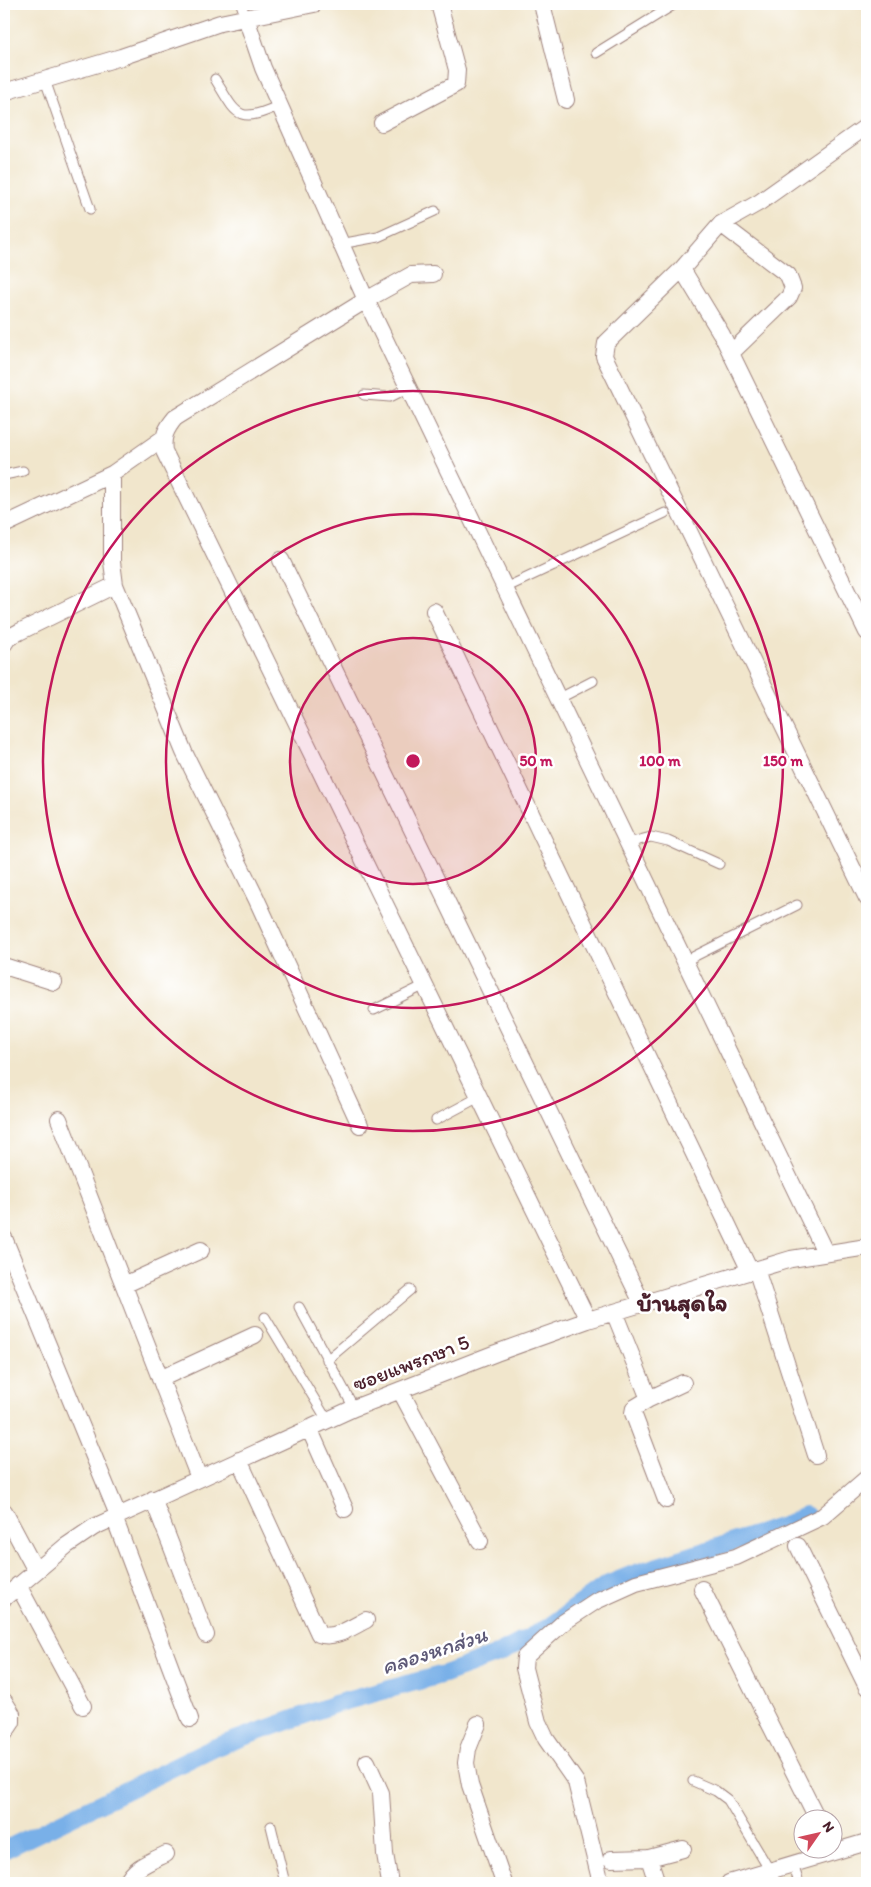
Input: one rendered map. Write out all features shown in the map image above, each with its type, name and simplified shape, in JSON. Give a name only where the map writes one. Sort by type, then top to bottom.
[{"type":"street","points":[[4,92],[121,57],[220,23],[244,11],[314,4]]},
{"type":"street","points":[[382,122],[456,84],[457,70],[439,4]]},
{"type":"street","points":[[542,4],[566,100]]},
{"type":"street","points":[[244,11],[263,68],[366,300],[825,1252]]},
{"type":"street","points":[[867,126],[760,202],[721,224],[682,269],[606,343],[604,356],[867,898]]},
{"type":"street","points":[[721,224],[788,275],[793,288],[782,304],[731,353]]},
{"type":"street","points":[[682,269],[731,353],[867,632]]},
{"type":"street","points":[[4,525],[112,474],[162,439],[168,426],[175,418],[366,300],[411,275],[433,274]]},
{"type":"street","points":[[162,439],[168,462],[588,1320]]},
{"type":"street","points":[[112,474],[112,562],[115,585],[184,752],[256,898],[360,1125]]},
{"type":"street","points":[[281,560],[642,1303]]},
{"type":"street","points":[[4,644],[8,638],[19,632],[115,585]]},
{"type":"street","points":[[434,611],[753,1270],[816,1455]]},
{"type":"street","points":[[10,968],[54,982]]},
{"type":"street","points":[[60,1119],[199,1478]]},
{"type":"street","points":[[4,1238],[116,1516],[190,1719]]},
{"type":"street","name":"ซอยแพรกษา 5","points":[[4,1598],[66,1546],[116,1516],[354,1408],[588,1320],[642,1303],[753,1270],[825,1252],[867,1248]]},
{"type":"street","points":[[124,1286],[201,1250]]},
{"type":"street","points":[[614,1312],[649,1399]]},
{"type":"street","points":[[160,1379],[256,1335]]},
{"type":"street","points":[[666,1500],[633,1413],[634,1408],[649,1399],[683,1383]]},
{"type":"street","points":[[400,1390],[480,1541]]},
{"type":"street","points":[[309,1428],[345,1509]]},
{"type":"street","points":[[239,1460],[319,1634],[326,1636],[335,1634],[366,1620]]},
{"type":"street","points":[[601,1883],[576,1782],[546,1739],[538,1722],[524,1668],[524,1657],[564,1622],[596,1600],[636,1583],[736,1556],[823,1516],[867,1478]]},
{"type":"street","points":[[153,1499],[206,1635]]},
{"type":"street","points":[[4,1511],[36,1571]]},
{"type":"street","points":[[798,1546],[867,1687]]},
{"type":"street","points":[[18,1585],[83,1706]]},
{"type":"street","points":[[702,1589],[813,1810]]},
{"type":"street","points":[[4,1701],[12,1714],[12,1722],[4,1734]]},
{"type":"street","points":[[478,1724],[468,1749],[466,1764],[470,1784],[504,1883]]},
{"type":"street","points":[[367,1762],[381,1793],[385,1854],[390,1883]]},
{"type":"street","points":[[844,1848],[867,1842]]},
{"type":"street","points":[[610,1858],[649,1858],[683,1849]]},
{"type":"street","points":[[128,1883],[130,1877],[138,1869],[166,1854]]},
{"type":"street","points":[[649,1858],[657,1883]]},
{"type":"street","points":[[738,1882],[806,1860]]},
{"type":"lane","points":[[596,54],[675,4]]},
{"type":"lane","points":[[215,79],[233,108],[239,114],[248,116],[258,115],[280,105]]},
{"type":"lane","points":[[45,80],[90,209]]},
{"type":"lane","points":[[340,244],[378,237],[435,211]]},
{"type":"lane","points":[[364,395],[390,397],[408,388]]},
{"type":"lane","points":[[4,475],[23,470]]},
{"type":"lane","points":[[505,588],[665,514]]},
{"type":"lane","points":[[558,699],[593,681]]},
{"type":"lane","points":[[628,843],[651,837],[668,841],[719,864]]},
{"type":"lane","points":[[685,961],[797,905]]},
{"type":"lane","points":[[374,1010],[424,985]]},
{"type":"lane","points":[[436,1120],[480,1098]]},
{"type":"lane","points":[[327,1360],[410,1290]]},
{"type":"lane","points":[[299,1307],[354,1408]]},
{"type":"lane","points":[[266,1317],[327,1420]]},
{"type":"lane","points":[[692,1781],[716,1791],[728,1800],[770,1871]]},
{"type":"lane","points":[[271,1826],[285,1883]]},
{"type":"lane","points":[[793,1864],[799,1883]]},
{"type":"waterway","name":"คลองหกส่วน","points":[[4,1850],[213,1748],[335,1704],[444,1674],[498,1654],[547,1628],[606,1585],[633,1574],[789,1524],[806,1515]]},
{"type":"district","name":"บ้านสุดใจ","points":[[682,1303]]}]
